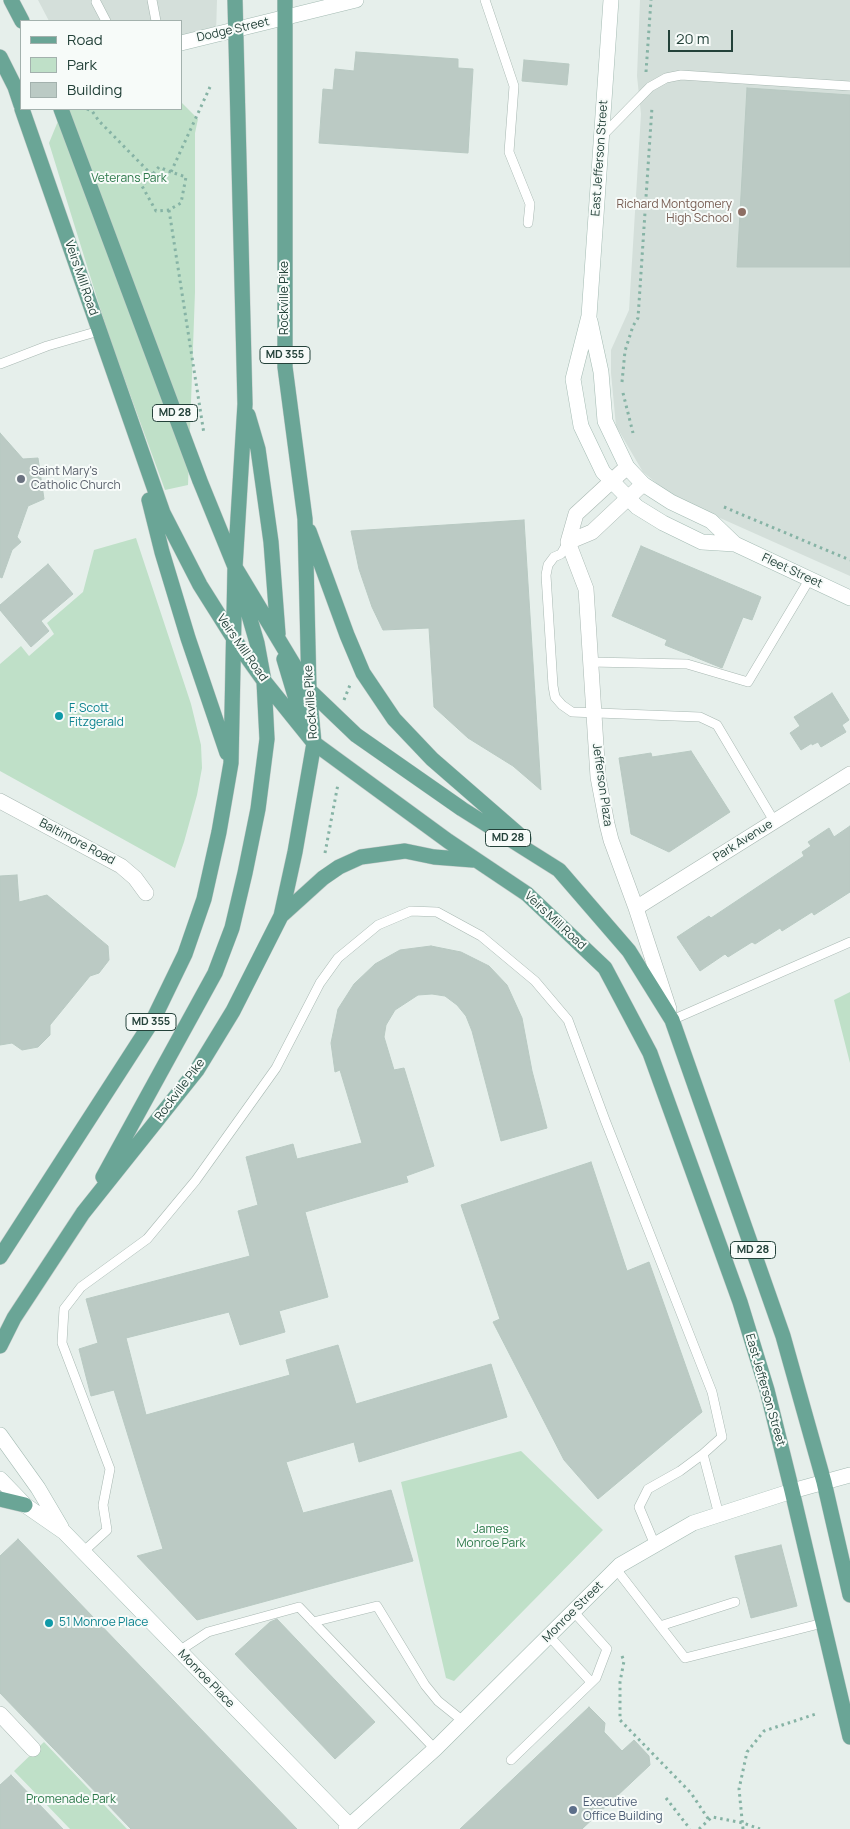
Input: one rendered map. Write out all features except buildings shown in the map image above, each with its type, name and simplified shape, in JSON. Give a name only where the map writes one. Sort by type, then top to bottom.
[{"type":"main road","points":[[11,0],[21,20]]},
{"type":"main road","name":"MD 355","points":[[1,1255],[153,1020],[185,954],[204,899],[219,832],[231,763],[235,567],[245,404],[235,0]]},
{"type":"main road","name":"Rockville Pike","points":[[0,1346],[14,1318],[83,1213],[198,1070],[233,1011],[281,916],[295,852],[314,743],[309,690],[305,519],[285,367],[285,0]]},
{"type":"main road","name":"Veirs Mill Road","points":[[0,57],[18,85]]},
{"type":"main road","name":"Veirs Mill Road","points":[[23,110],[163,513],[200,585],[234,639],[264,681],[314,743],[475,860],[528,894],[605,968],[650,1054]]},
{"type":"main road","name":"MD 28","points":[[61,110],[200,481],[235,567],[309,690],[356,735],[462,810],[558,870],[629,951],[672,1020],[783,1336],[824,1482],[848,1576],[850,1596]]},
{"type":"main road","points":[[245,404],[258,449],[271,542],[278,638],[296,699],[314,743]]},
{"type":"main road","points":[[130,419],[162,552],[188,638],[231,763]]},
{"type":"main road","points":[[305,519],[353,650],[367,680],[394,719],[432,759],[558,870]]},
{"type":"main road","points":[[83,1213],[216,973],[232,928],[258,809],[267,739],[264,681],[257,643],[235,567]]},
{"type":"main road","points":[[281,916],[323,878],[339,867],[360,857],[405,850],[434,857],[475,860]]},
{"type":"main road","name":"East Jefferson Street","points":[[650,1054],[740,1302],[767,1390],[850,1737]]},
{"type":"main road","points":[[0,1499],[25,1505]]},
{"type":"street","name":"Dodge Street","points":[[182,42],[356,0]]},
{"type":"street","name":"East Jefferson Street","points":[[611,0],[589,316],[573,379],[581,426],[603,472],[628,498]]},
{"type":"street","name":"East Jefferson Street","points":[[589,316],[601,372],[605,421],[627,466],[643,484]]},
{"type":"street","points":[[568,542],[576,514],[627,466]]},
{"type":"street","points":[[568,542],[592,532],[643,484]]},
{"type":"street","name":"Fleet Street","points":[[643,484],[671,502],[710,521],[735,544],[850,598]]},
{"type":"street","name":"Fleet Street","points":[[628,498],[637,507],[663,523],[702,542],[735,544]]},
{"type":"street","name":"Jefferson Plaza","points":[[568,542],[586,589],[598,777],[610,840],[636,908],[672,1020]]},
{"type":"street","name":"Park Avenue","points":[[636,908],[850,774]]},
{"type":"street","name":"Baltimore Road","points":[[0,801],[121,866],[135,878],[146,893]]},
{"type":"street","name":"Monroe Place","points":[[0,1435],[38,1488],[64,1532]]},
{"type":"street","name":"Monroe Street","points":[[349,1828],[435,1749],[620,1565],[693,1523],[792,1491],[850,1475]]},
{"type":"street","name":"Monroe Place","points":[[0,1479],[25,1505],[64,1532],[349,1828]]},
{"type":"street","points":[[0,1714],[33,1749]]},
{"type":"lane","points":[[153,0],[156,20]]},
{"type":"lane","points":[[486,0],[514,86],[509,152],[530,204],[528,223]]},
{"type":"lane","points":[[96,2],[105,20]]},
{"type":"lane","points":[[601,137],[650,87],[666,78],[681,75],[850,86]]},
{"type":"lane","points":[[0,364],[47,346],[100,331]]},
{"type":"lane","points":[[568,542],[561,554],[554,557],[548,565],[546,575],[555,696],[562,705],[572,712],[700,717],[717,725],[774,821]]},
{"type":"lane","points":[[590,662],[687,664],[748,682],[809,580]]},
{"type":"lane","points":[[83,1552],[107,1530],[103,1505],[110,1469],[62,1343],[64,1309],[81,1287],[147,1239],[196,1180],[276,1068],[320,983],[338,958],[378,925],[411,910],[436,912],[481,936],[535,981],[568,1020],[605,1120],[712,1392],[722,1437],[704,1454],[680,1471],[648,1489],[639,1508],[655,1545]]},
{"type":"lane","points":[[672,1020],[850,942]]},
{"type":"lane","points":[[704,1454],[719,1514]]},
{"type":"lane","points":[[616,1569],[685,1658],[823,1623]]},
{"type":"lane","points":[[660,1626],[735,1602]]},
{"type":"lane","points":[[313,1622],[378,1606],[425,1685],[438,1701],[463,1721]]},
{"type":"lane","points":[[179,1652],[208,1632],[299,1607],[435,1749]]},
{"type":"lane","points":[[511,1760],[596,1678],[607,1649],[574,1611]]},
{"type":"lane","points":[[549,1636],[592,1682]]},
{"type":"path","points":[[648,79],[646,72],[652,0]]},
{"type":"path","points":[[171,172],[210,87]]},
{"type":"path","points":[[635,437],[627,415],[622,386],[625,351],[633,326],[638,318],[650,115],[653,100]]},
{"type":"path","points":[[89,110],[152,175]]},
{"type":"path","points":[[159,167],[171,172],[186,177],[181,203],[169,210],[156,211],[142,186],[159,167]]},
{"type":"path","points":[[169,210],[204,438]]},
{"type":"path","points":[[718,504],[850,560]]},
{"type":"path","points":[[343,705],[346,690],[352,682]]},
{"type":"path","points":[[324,857],[338,783]]},
{"type":"path","points":[[621,1654],[624,1661],[620,1682],[620,1720],[691,1793],[709,1820]]},
{"type":"path","points":[[743,1829],[739,1789],[747,1752],[764,1731],[816,1714]]},
{"type":"path","points":[[666,1798],[690,1829]]},
{"type":"path","points":[[702,1828],[712,1817],[743,1822],[760,1829]]},
{"type":"shaded area","points":[[38,0],[217,0],[216,34],[182,43],[182,20],[48,20]]},
{"type":"shaded area","name":"Richard Montgomery High School","points":[[640,0],[850,0],[850,576],[673,497],[643,472],[616,426],[611,373],[611,350],[629,310],[641,114],[637,76]]},
{"type":"green space","name":"Veterans Park","points":[[182,103],[198,119],[195,133],[195,292],[188,485],[165,490],[109,337],[49,143],[63,110],[182,110]]},
{"type":"green space","points":[[136,538],[191,704],[201,745],[202,768],[197,795],[175,868],[0,771],[0,664],[21,646],[29,656],[54,634],[47,623],[83,592],[94,550]]},
{"type":"green space","points":[[850,992],[850,1063],[834,1000]]},
{"type":"green space","name":"James Monroe Park","points":[[521,1451],[603,1530],[454,1681],[446,1678],[401,1482]]},
{"type":"green space","name":"Promenade Park","points":[[44,1742],[127,1829],[70,1829],[14,1771]]},
{"type":"place","name":"Richard Montgomery High School","points":[[742,212]]},
{"type":"place","name":"Saint Mary's Catholic Church","points":[[21,479]]},
{"type":"place","name":"F. Scott Fitzgerald","points":[[59,716]]},
{"type":"place","name":"51 Monroe Place","points":[[49,1623]]},
{"type":"place","name":"Executive Office Building","points":[[573,1810]]}]
